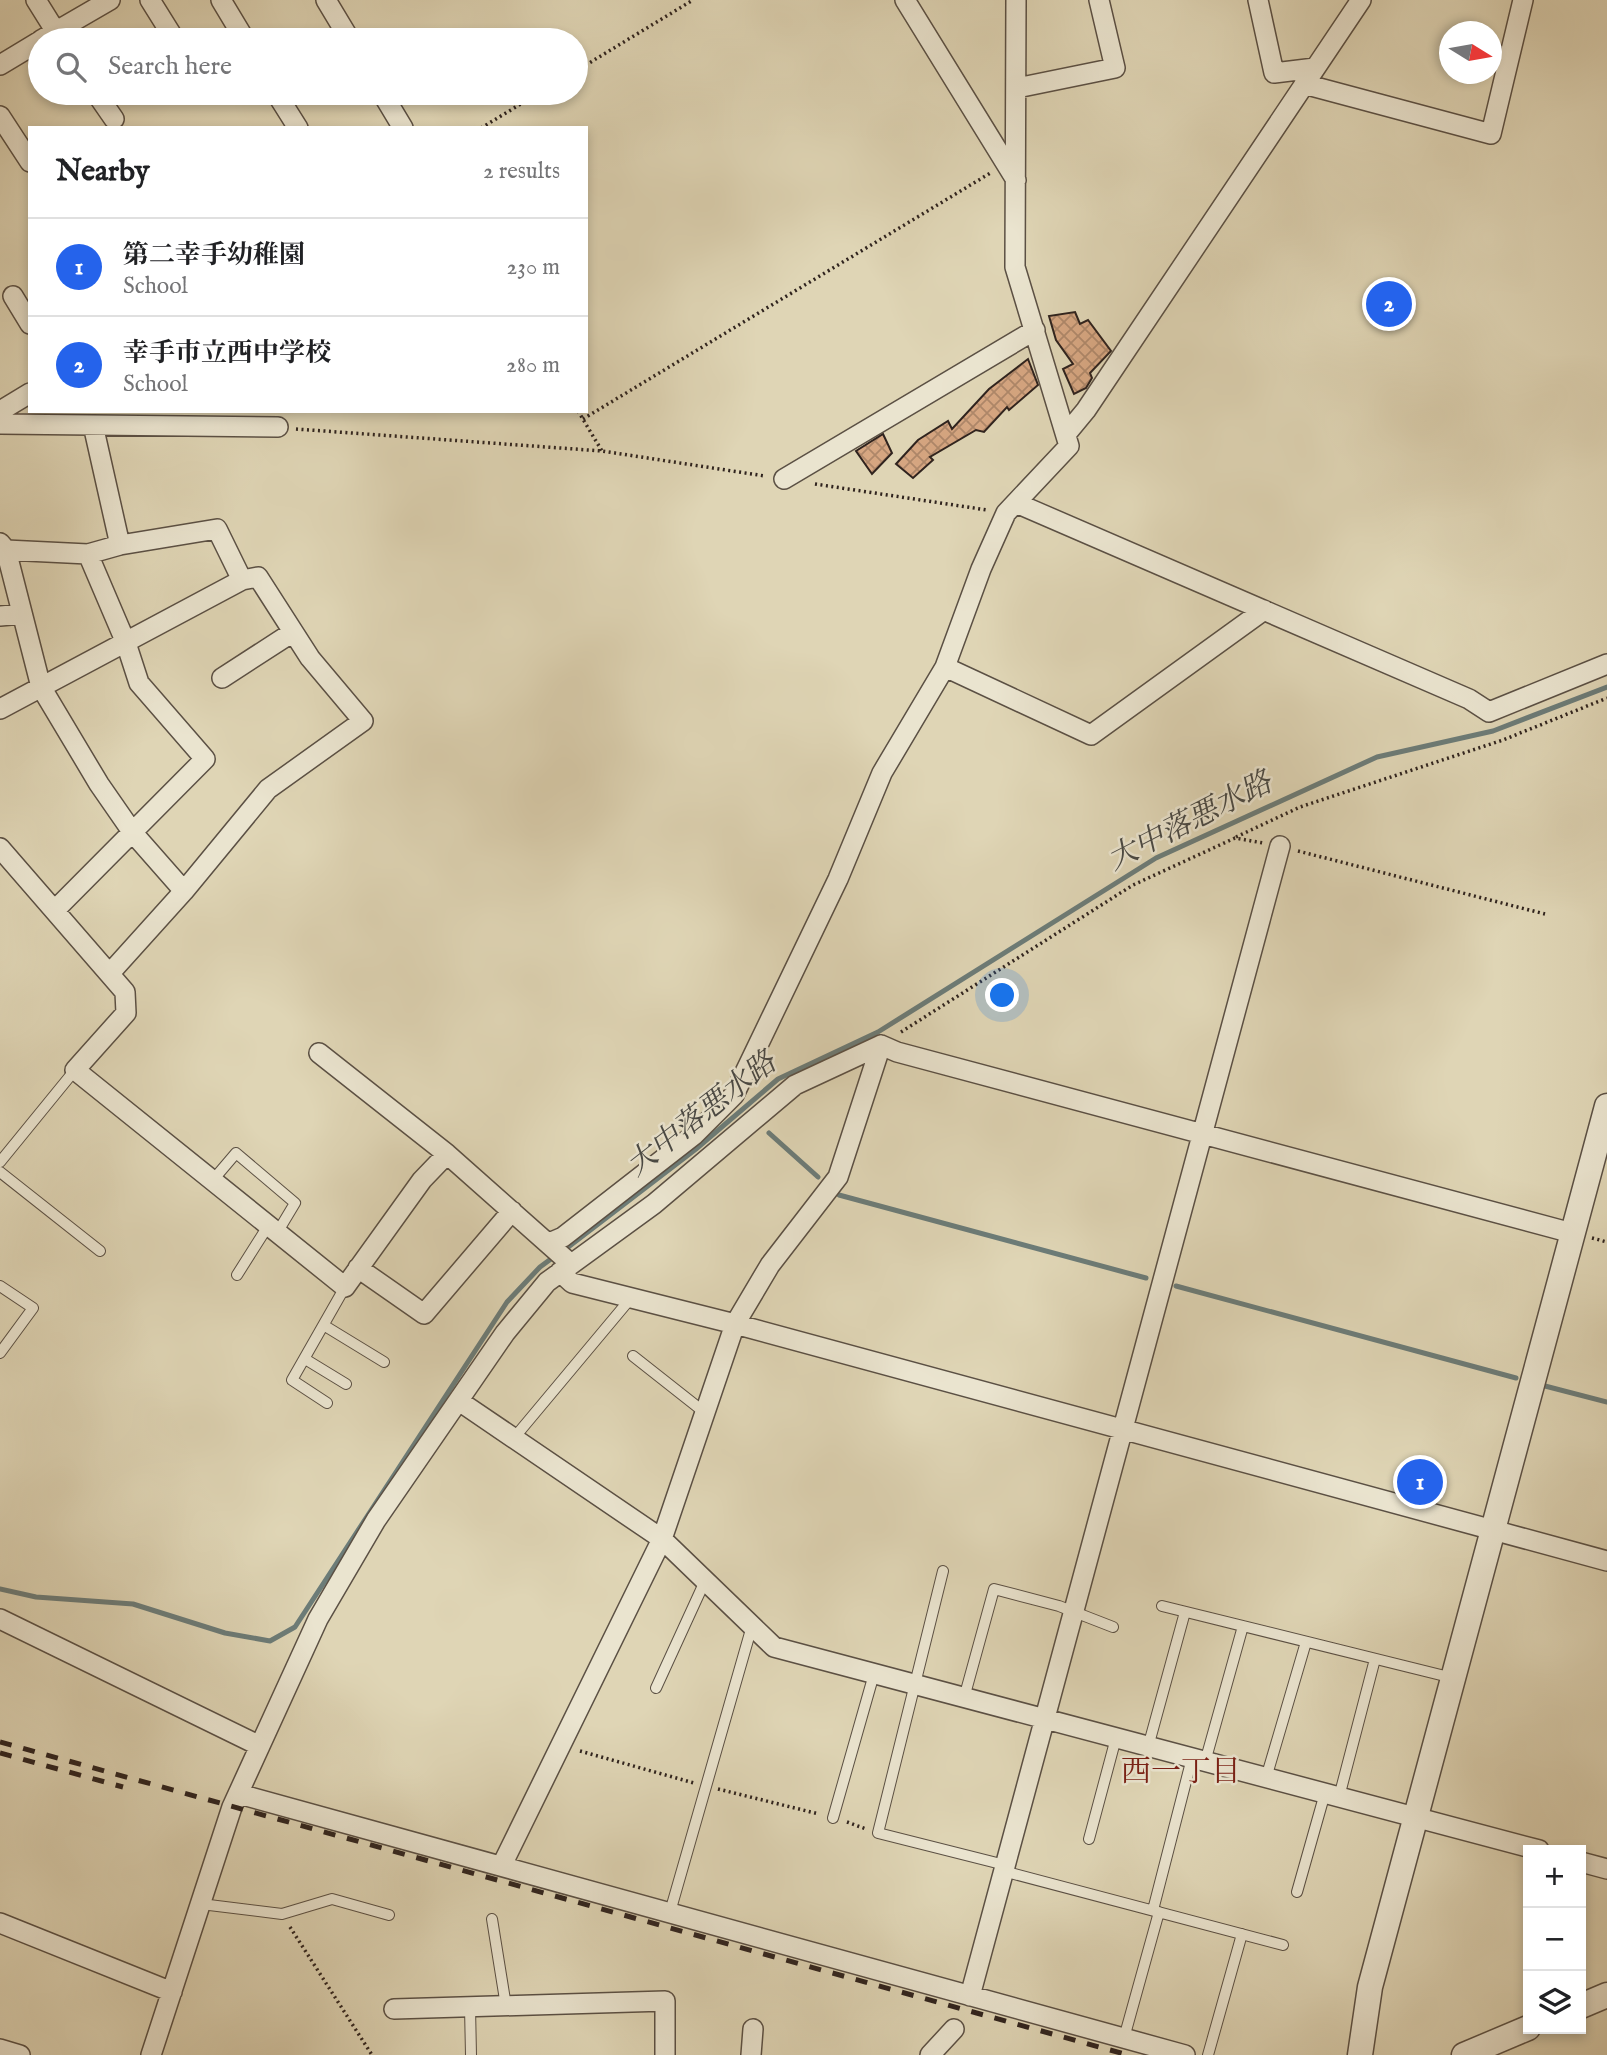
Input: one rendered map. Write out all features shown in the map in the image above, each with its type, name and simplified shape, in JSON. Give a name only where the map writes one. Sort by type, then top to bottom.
[{"type":"street","points":[[36,0],[46,28]]},
{"type":"street","points":[[65,28],[110,0]]},
{"type":"street","points":[[150,0],[168,28]]},
{"type":"street","points":[[221,0],[238,28]]},
{"type":"street","points":[[326,0],[343,28]]},
{"type":"street","points":[[905,0],[1016,181]]},
{"type":"street","points":[[550,1243],[563,1237],[694,1135],[734,1095],[838,879],[882,773],[945,667],[981,569],[1006,513],[1069,446],[1015,267],[1016,0]]},
{"type":"street","points":[[1017,88],[1115,68],[1099,0]]},
{"type":"street","points":[[1258,0],[1273,74],[1310,76],[1491,134],[1523,0]]},
{"type":"street","points":[[1067,433],[1094,400],[1361,0]]},
{"type":"street","points":[[0,65],[28,50]]},
{"type":"street","points":[[104,105],[114,119]]},
{"type":"street","points":[[284,105],[297,126]]},
{"type":"street","points":[[389,105],[402,126]]},
{"type":"street","points":[[0,116],[28,159]]},
{"type":"street","points":[[13,296],[28,321]]},
{"type":"street","points":[[784,479],[1035,330]]},
{"type":"street","points":[[3,401],[28,395]]},
{"type":"street","points":[[0,424],[278,427]]},
{"type":"street","points":[[93,425],[120,545]]},
{"type":"street","points":[[1016,503],[1469,699],[1489,712],[1607,664]]},
{"type":"street","points":[[184,891],[133,833],[99,784],[41,687],[3,546],[88,554],[120,545],[217,529],[242,580]]},
{"type":"street","points":[[55,910],[205,759],[139,683],[126,643],[88,554]]},
{"type":"street","points":[[0,709],[242,580],[258,577],[310,658],[363,721],[268,789],[184,891],[111,972]]},
{"type":"street","points":[[945,667],[1091,735],[1264,610]]},
{"type":"street","points":[[0,616],[22,614]]},
{"type":"street","points":[[222,678],[293,632]]},
{"type":"street","points":[[970,1996],[1280,846]]},
{"type":"street","points":[[0,848],[111,972],[125,992],[126,1013],[75,1070],[345,1287],[422,1180],[447,1154]]},
{"type":"street","points":[[502,1865],[662,1539],[736,1324],[770,1265],[838,1177],[881,1045]]},
{"type":"street","points":[[150,2055],[239,1794],[318,1619],[376,1520],[505,1333],[547,1282],[565,1265],[654,1203],[795,1084],[881,1045],[897,1052],[1572,1233]]},
{"type":"street","points":[[319,1053],[447,1154],[550,1243],[565,1265],[572,1283],[736,1324],[1607,1561]]},
{"type":"street","points":[[1360,2055],[1370,1987],[1418,1818],[1607,1106]]},
{"type":"street","points":[[358,1268],[424,1314],[512,1211]]},
{"type":"street","points":[[459,1401],[662,1539],[774,1647],[1523,1846]]},
{"type":"street","points":[[0,1619],[260,1746]]},
{"type":"street","points":[[239,1794],[1185,2055]]},
{"type":"street","points":[[1586,1863],[1607,1869]]},
{"type":"street","points":[[0,1923],[172,1992]]},
{"type":"street","points":[[1586,2004],[1607,1995]]},
{"type":"street","points":[[394,2009],[665,2001],[665,2055]]},
{"type":"street","points":[[751,2055],[753,2029]]},
{"type":"street","points":[[930,2055],[954,2029]]},
{"type":"street","points":[[1464,2055],[1523,2030]]},
{"type":"street","points":[[0,2049],[20,2055]]},
{"type":"lane","points":[[0,1162],[75,1070]]},
{"type":"lane","points":[[213,1180],[236,1153],[295,1203],[237,1275]]},
{"type":"lane","points":[[0,1172],[100,1251]]},
{"type":"lane","points":[[0,1286],[33,1308],[0,1353]]},
{"type":"lane","points":[[327,1403],[292,1380],[345,1287]]},
{"type":"lane","points":[[514,1438],[632,1297]]},
{"type":"lane","points":[[325,1326],[384,1362]]},
{"type":"lane","points":[[633,1356],[704,1412]]},
{"type":"lane","points":[[305,1359],[346,1384]]},
{"type":"lane","points":[[943,1571],[878,1833],[1283,1945]]},
{"type":"lane","points":[[656,1688],[705,1581]]},
{"type":"lane","points":[[964,1698],[994,1589],[1059,1606],[1113,1627]]},
{"type":"lane","points":[[1162,1606],[1454,1678]]},
{"type":"lane","points":[[1148,1746],[1185,1612]]},
{"type":"lane","points":[[670,1912],[752,1626]]},
{"type":"lane","points":[[1124,2038],[1198,1760],[1243,1626]]},
{"type":"lane","points":[[1266,1778],[1306,1642]]},
{"type":"lane","points":[[1297,1892],[1332,1795],[1375,1659]]},
{"type":"lane","points":[[833,1818],[874,1674]]},
{"type":"lane","points":[[1089,1839],[1116,1738]]},
{"type":"lane","points":[[201,1904],[282,1914],[332,1899],[389,1915]]},
{"type":"lane","points":[[492,1919],[506,2006]]},
{"type":"lane","points":[[1208,2055],[1242,1934]]},
{"type":"lane","points":[[470,2007],[471,2055]]},
{"type":"path","points":[[588,64],[693,0]]},
{"type":"path","points":[[484,126],[519,105]]},
{"type":"path","points":[[583,419],[1006,164]]},
{"type":"path","points":[[278,427],[602,451],[579,413]]},
{"type":"path","points":[[881,1045],[1133,885],[1300,807],[1503,740],[1607,698]]},
{"type":"path","points":[[1234,838],[1280,846],[1545,914]]},
{"type":"path","points":[[282,1914],[372,2055]]},
{"type":"building","points":[[1075,312],[1080,324],[1088,320],[1111,351],[1090,373],[1092,378],[1086,388],[1074,394],[1063,369],[1073,364],[1056,340],[1049,316]]},
{"type":"building","points":[[1028,359],[1038,385],[1009,410],[1007,407],[984,432],[976,430],[930,457],[933,460],[913,478],[896,464],[918,440],[948,421],[952,429],[989,389]]},
{"type":"building","points":[[883,434],[892,453],[872,474],[856,451]]},
{"type":"waterway","name":"大中落悪水路","points":[[563,1251],[696,1149],[778,1079],[878,1032],[1156,858],[1377,757],[1493,731],[1607,687]]},
{"type":"waterway","points":[[769,1133],[818,1177]]},
{"type":"waterway","points":[[839,1195],[1146,1278]]},
{"type":"waterway","name":"大中落悪水路","points":[[0,1589],[36,1597],[133,1604],[225,1633],[270,1641],[295,1627],[507,1302],[540,1267],[555,1256]]},
{"type":"waterway","points":[[1176,1286],[1516,1378]]},
{"type":"waterway","points":[[1545,1386],[1607,1402]]},
{"type":"railway","points":[[0,1742],[1128,2055]]},
{"type":"railway","points":[[0,1753],[123,1787]]},
{"type":"place","name":"幸手市立西中学校","points":[[1389,304]]},
{"type":"place","name":"第二幸手幼稚園","points":[[1420,1482]]},
{"type":"district","name":"西一丁目","points":[[1181,1773]]}]
